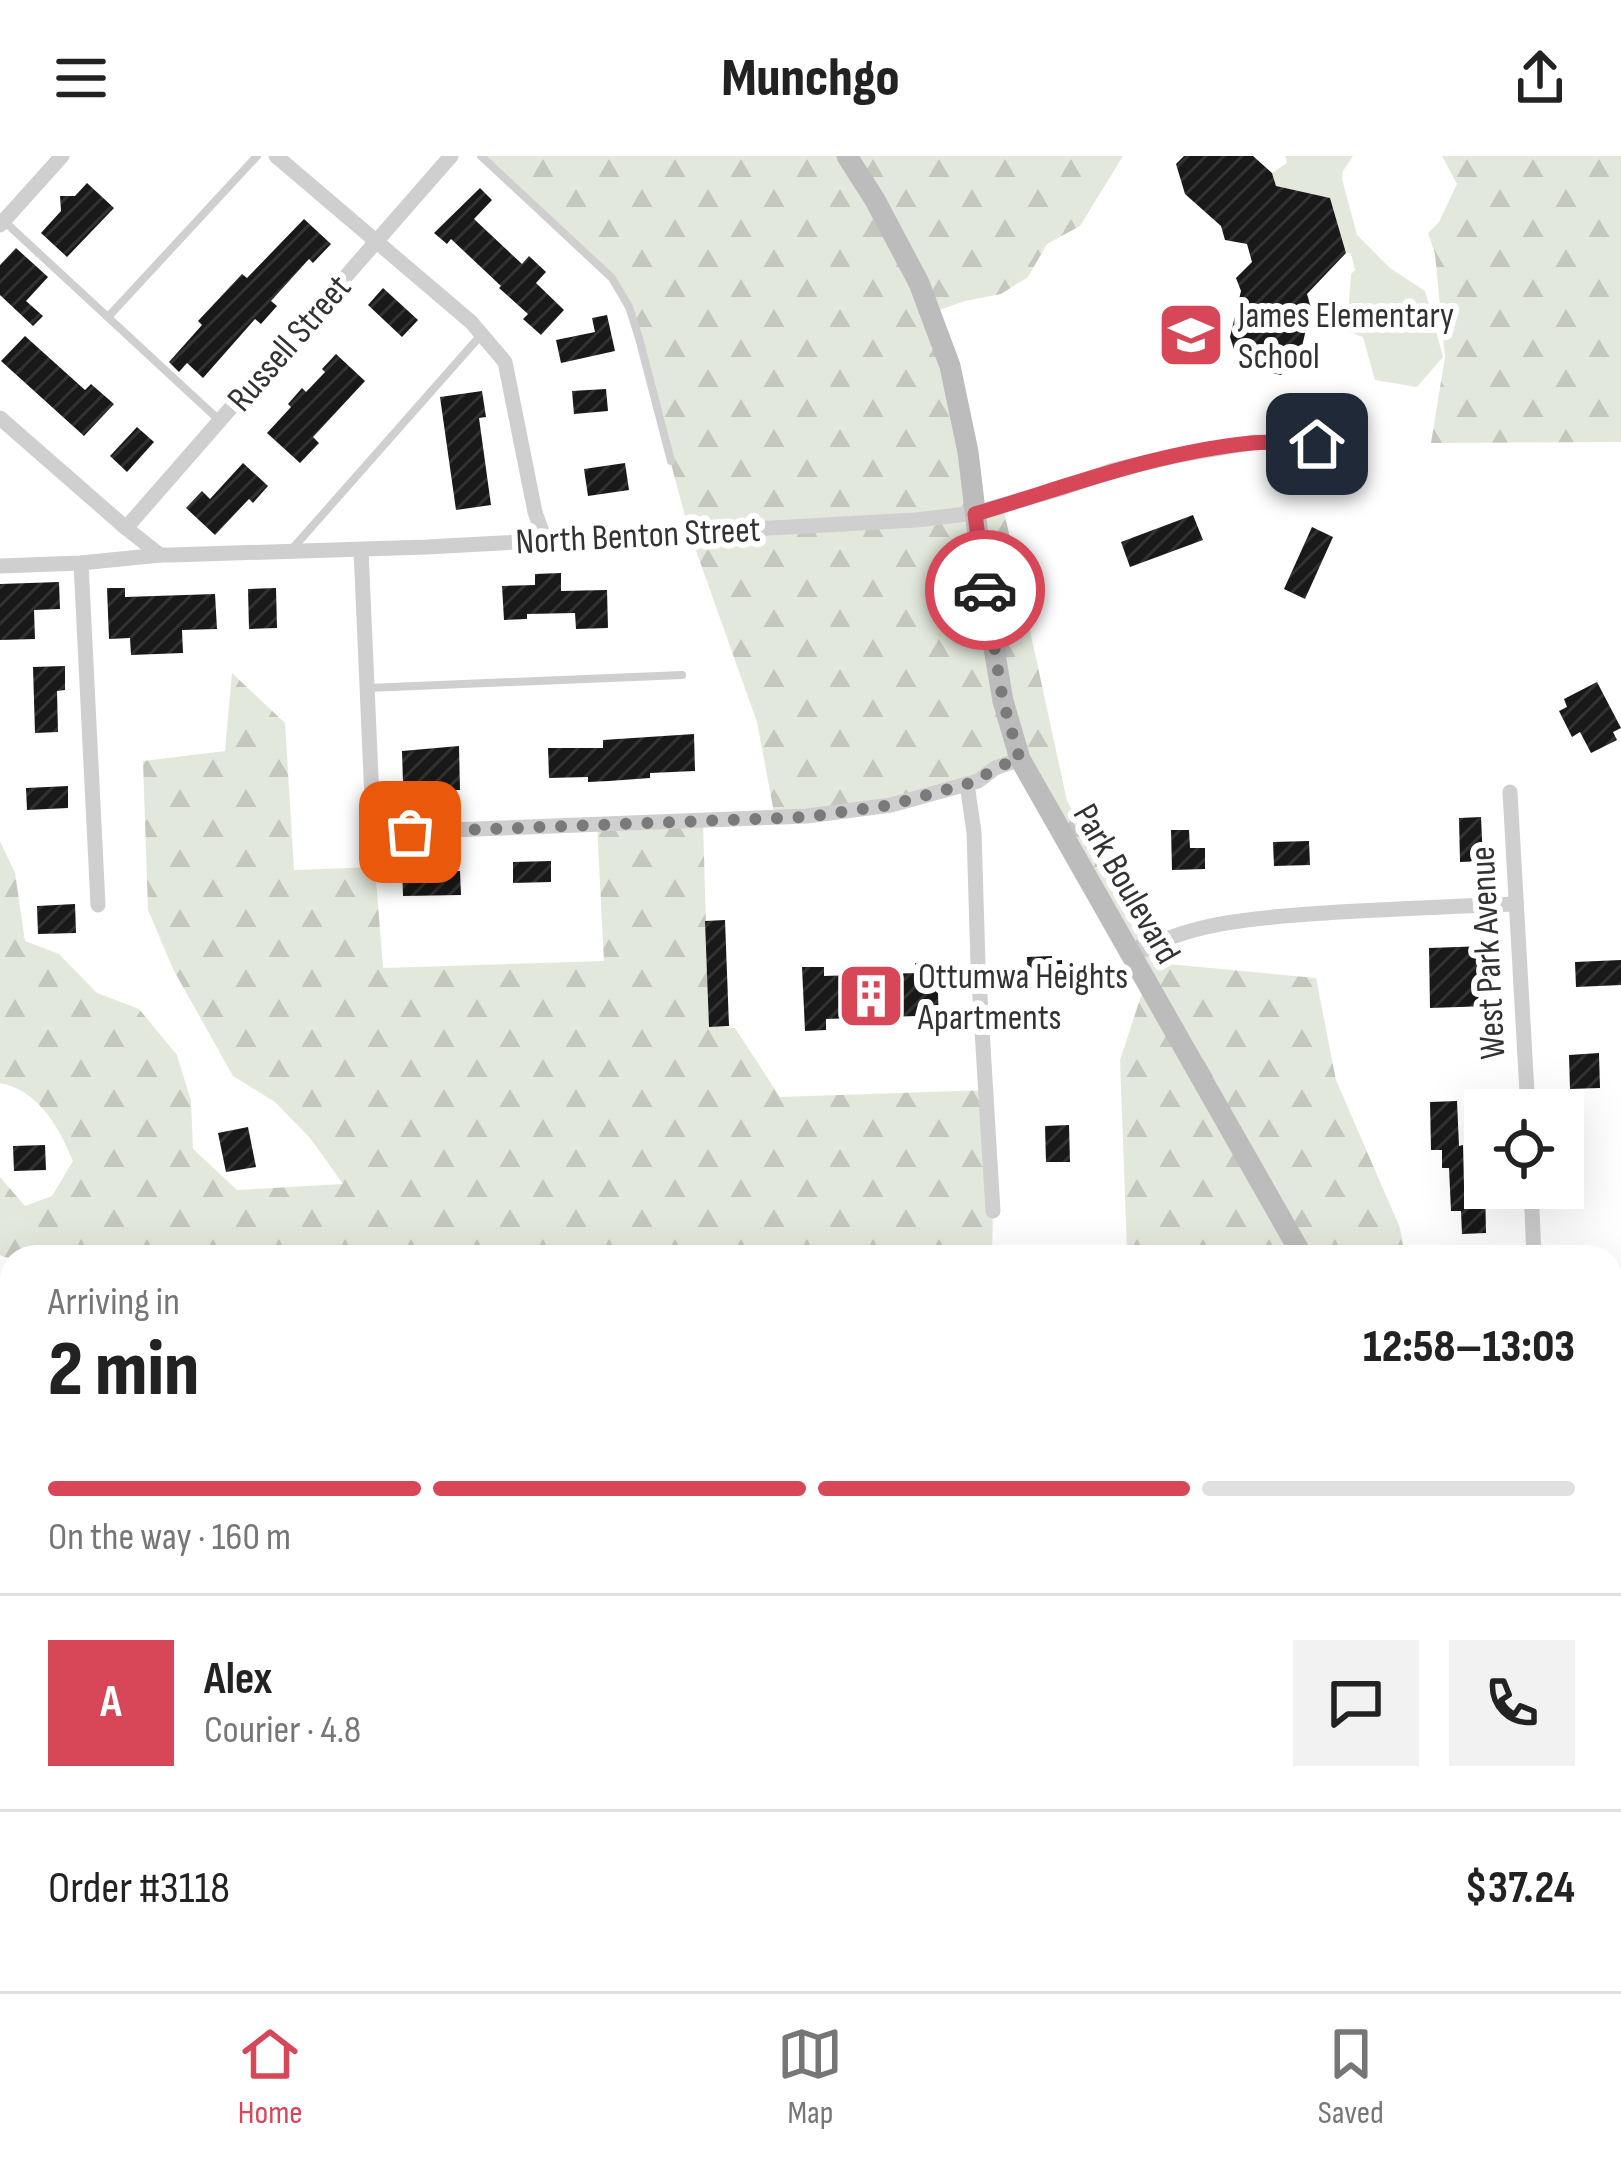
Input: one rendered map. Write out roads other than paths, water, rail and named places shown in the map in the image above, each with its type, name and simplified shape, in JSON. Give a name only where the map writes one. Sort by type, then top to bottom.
[{"type":"main road","name":"Park Boulevard","points":[[848,156],[919,283],[950,366],[968,452],[1003,701],[1020,760],[1296,1245]]},
{"type":"street","points":[[1,221],[62,156]]},
{"type":"street","points":[[276,156],[482,334],[505,362],[535,512],[545,540]]},
{"type":"street","name":"Russell Street","points":[[126,529],[451,156]]},
{"type":"street","points":[[0,418],[160,555]]},
{"type":"street","name":"North Benton Street","points":[[0,566],[916,520],[975,514],[1113,470],[1180,455],[1255,442],[1317,444]]},
{"type":"street","points":[[361,550],[375,867]]},
{"type":"street","points":[[81,563],[98,905]]},
{"type":"street","points":[[374,833],[807,817],[891,805],[978,781],[995,767],[1020,760]]},
{"type":"street","points":[[967,784],[974,832],[993,1211]]},
{"type":"street","name":"West Park Avenue","points":[[1510,792],[1527,1089]]},
{"type":"street","points":[[1132,956],[1188,931],[1229,924],[1329,913],[1516,904]]},
{"type":"street","points":[[1533,1209],[1534,1245]]},
{"type":"lane","points":[[108,317],[256,156]]},
{"type":"lane","points":[[482,156],[612,278],[639,338],[671,461]]},
{"type":"lane","points":[[1,221],[220,421]]},
{"type":"lane","points":[[289,552],[482,334]]},
{"type":"lane","points":[[367,688],[682,675]]},
{"type":"place","name":"James Elementary School","points":[[1191,335]]},
{"type":"place","name":"Ottumwa Heights Apartments","points":[[871,996]]}]
